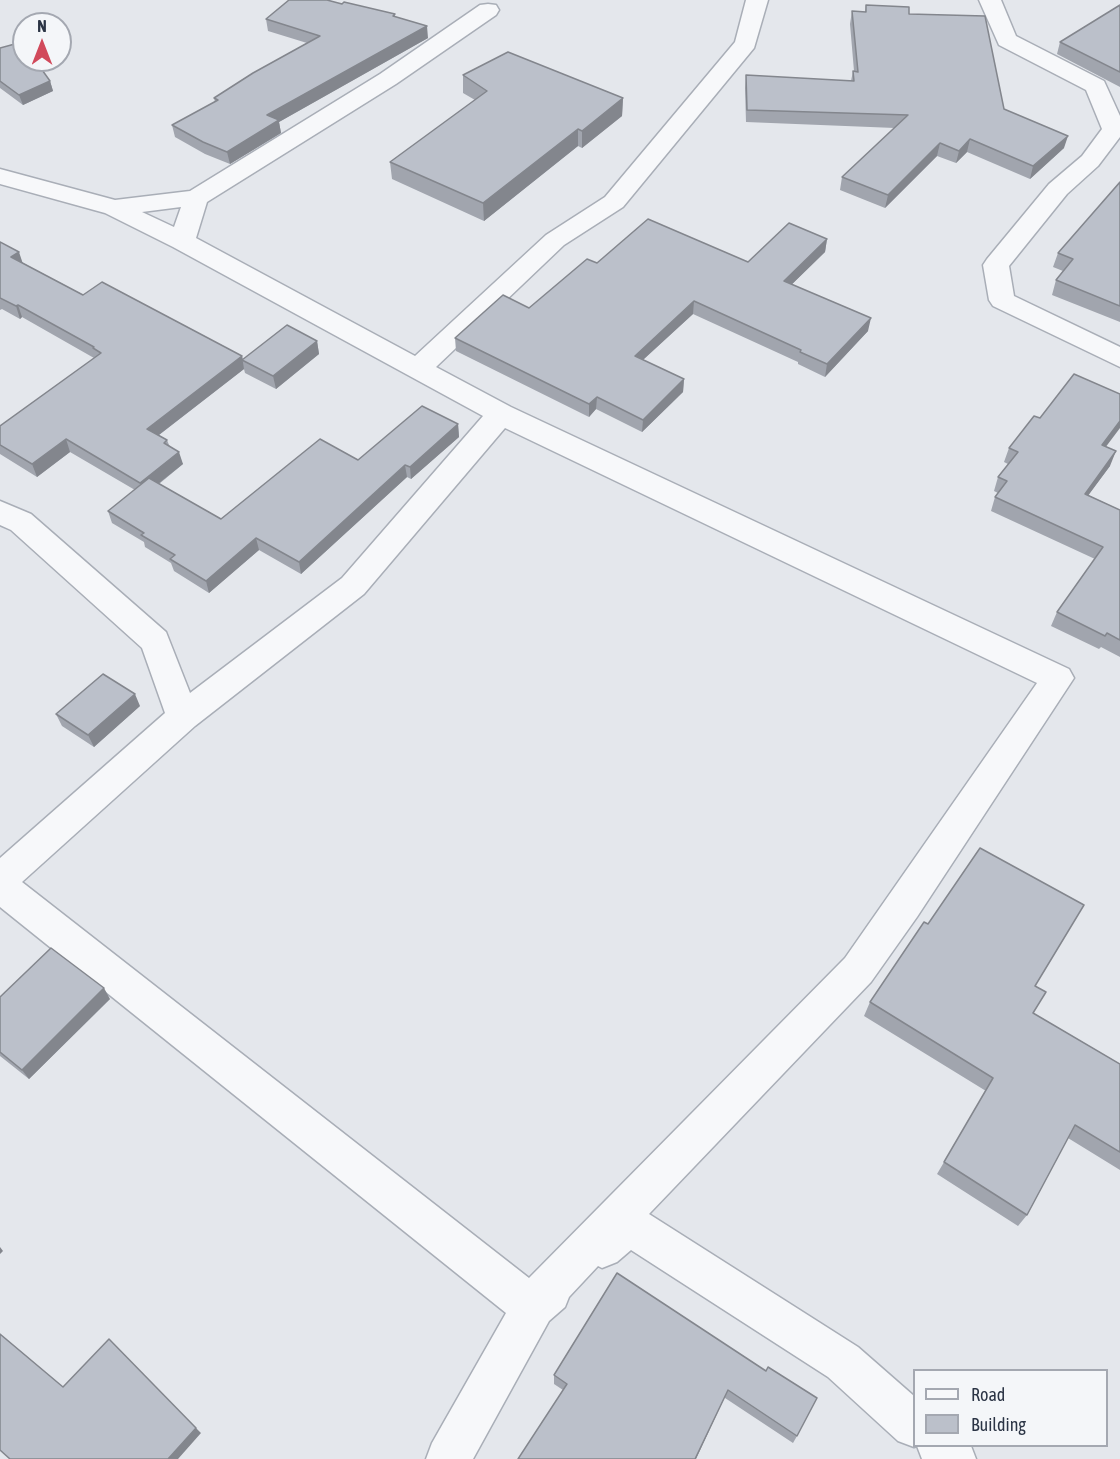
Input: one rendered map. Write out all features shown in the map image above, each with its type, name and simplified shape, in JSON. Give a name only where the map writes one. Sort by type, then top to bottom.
[{"type":"street","points":[[417,369],[555,240],[614,202],[746,43],[758,0]]},
{"type":"street","points":[[990,0],[1007,40],[1096,86],[1117,130],[1090,161],[1058,189],[996,265],[1002,300],[1120,358]]},
{"type":"street","points":[[114,208],[196,198],[388,79],[488,10]]},
{"type":"street","points":[[0,176],[114,208],[182,241],[501,414],[1058,678],[858,970],[531,1306],[0,886]]},
{"type":"street","points":[[182,241],[196,198]]},
{"type":"street","points":[[0,880],[183,717],[353,586],[501,414]]},
{"type":"street","points":[[0,512],[21,522],[155,641],[183,717]]},
{"type":"street","points":[[448,1459],[534,1306],[629,1225],[843,1362],[913,1423]]},
{"type":"street","points":[[940,1447],[954,1459]]},
{"type":"building","points":[[289,0],[327,0],[342,4],[344,2],[395,14],[393,16],[427,26],[267,115],[279,120],[227,152],[172,125],[218,100],[214,98],[253,73],[320,36],[266,19]]},
{"type":"building","points":[[866,5],[909,7],[909,14],[985,16],[1004,109],[1068,136],[1033,166],[970,139],[959,151],[940,143],[888,195],[842,177],[908,115],[747,110],[746,75],[854,81],[853,71],[858,72],[852,11],[866,12]]},
{"type":"building","points":[[1120,5],[1120,72],[1060,42]]},
{"type":"building","points":[[12,45],[12,72],[44,72],[50,81],[19,95],[0,81],[0,48]]},
{"type":"building","points":[[508,52],[623,98],[582,131],[578,129],[483,203],[390,162],[487,91],[463,75]]},
{"type":"building","points":[[1120,182],[1120,306],[1056,280],[1073,259],[1058,253]]},
{"type":"building","points":[[648,219],[748,262],[789,223],[827,239],[784,281],[871,318],[827,364],[694,301],[635,356],[684,379],[643,420],[597,397],[589,404],[455,338],[503,295],[529,308],[587,259],[597,263]]},
{"type":"building","points":[[0,242],[19,252],[11,257],[83,295],[102,282],[242,356],[147,429],[167,440],[164,443],[179,452],[140,483],[66,439],[32,464],[0,445],[0,426],[101,353],[18,305],[0,298]]},
{"type":"building","points":[[287,325],[317,341],[273,376],[242,360]]},
{"type":"building","points":[[1074,374],[1120,394],[1120,421],[1102,445],[1116,451],[1085,494],[1120,510],[1120,640],[1107,633],[1105,636],[1057,612],[1103,547],[995,497],[1007,481],[998,477],[1018,452],[1009,448],[1034,416],[1040,418]]},
{"type":"building","points":[[422,406],[458,424],[410,467],[405,465],[299,562],[256,538],[206,581],[170,559],[175,555],[141,535],[144,533],[108,511],[149,478],[221,519],[320,439],[358,460]]},
{"type":"building","points":[[103,674],[135,694],[88,735],[56,714]]},
{"type":"building","points":[[980,848],[1084,905],[1035,986],[1046,992],[1033,1013],[1120,1064],[1120,1152],[1075,1125],[1027,1215],[944,1162],[993,1078],[870,1002],[924,922],[928,924]]},
{"type":"building","points":[[51,948],[104,988],[22,1070],[0,1052],[0,997]]},
{"type":"building","points":[[617,1273],[766,1371],[768,1367],[817,1398],[797,1436],[728,1390],[695,1459],[518,1459],[567,1384],[554,1375]]},
{"type":"building","points":[[0,1334],[63,1387],[109,1339],[196,1428],[168,1459],[10,1459],[0,1450]]}]
